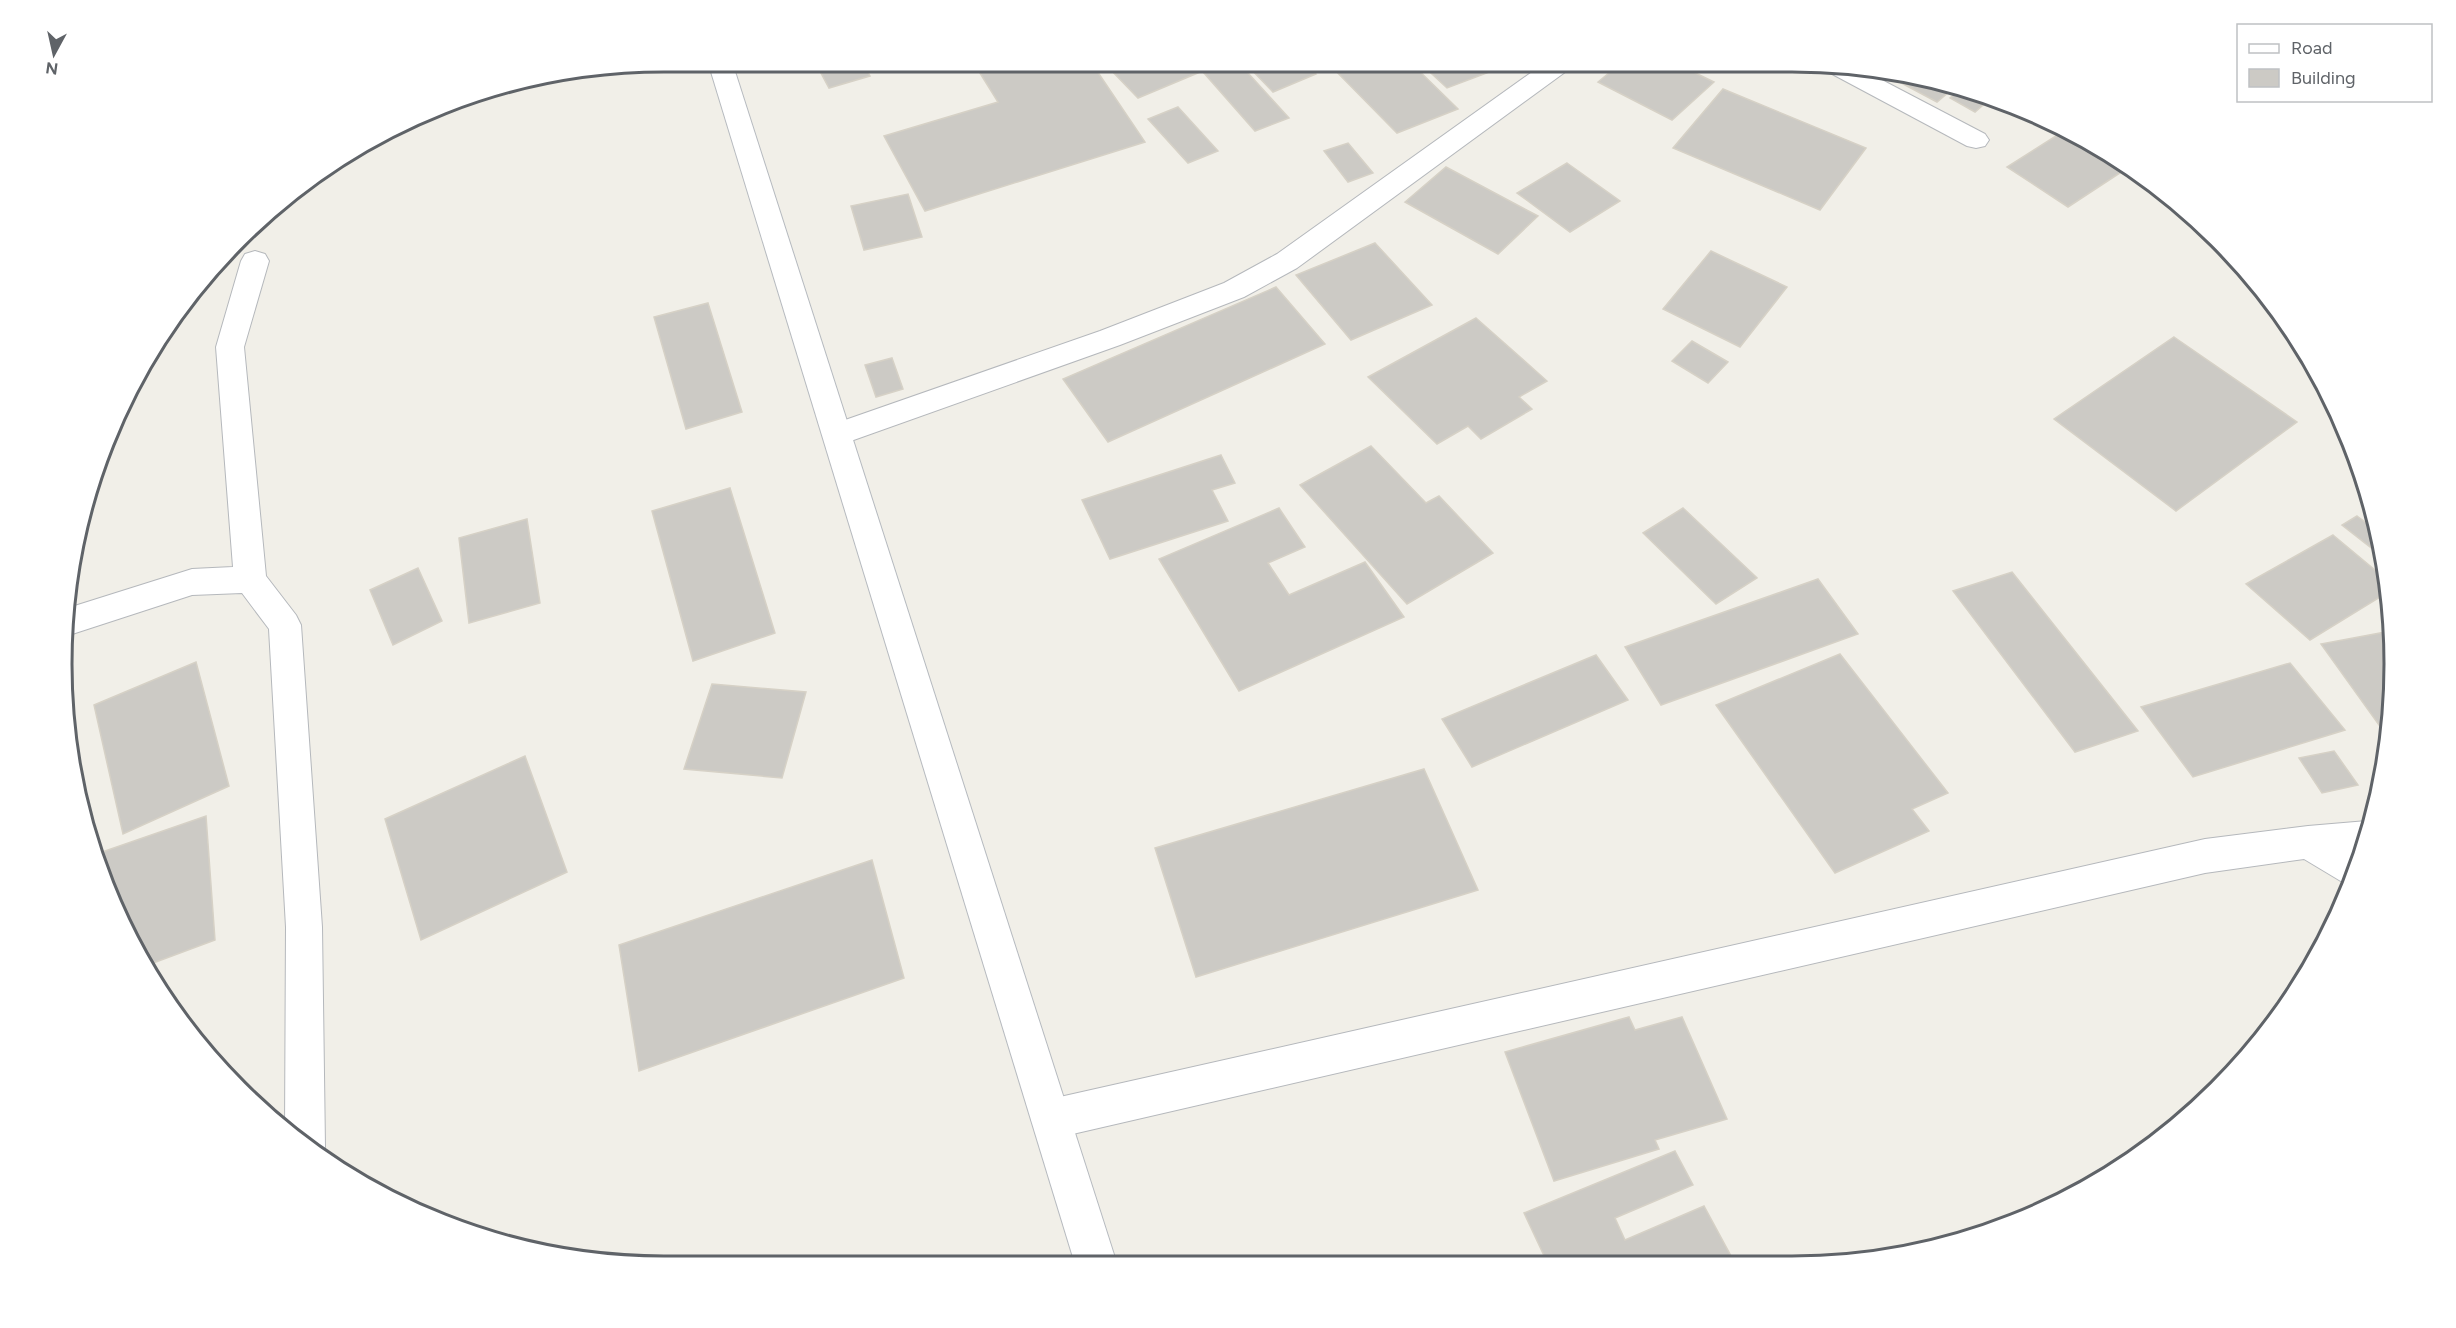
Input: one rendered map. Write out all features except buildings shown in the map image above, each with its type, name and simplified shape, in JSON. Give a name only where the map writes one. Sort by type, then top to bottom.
[{"type":"street","points":[[723,72],[1094,1256]]},
{"type":"street","points":[[838,434],[1110,338],[1234,290],[1287,261],[1550,72]]},
{"type":"street","points":[[1853,75],[1976,140]]},
{"type":"street","points":[[255,261],[231,347],[250,580],[285,625],[304,927],[305,1135]]},
{"type":"street","points":[[74,620],[192,582],[250,580]]},
{"type":"street","points":[[1051,1119],[2205,856],[2358,838]]},
{"type":"street","points":[[2308,842],[2348,867]]}]
